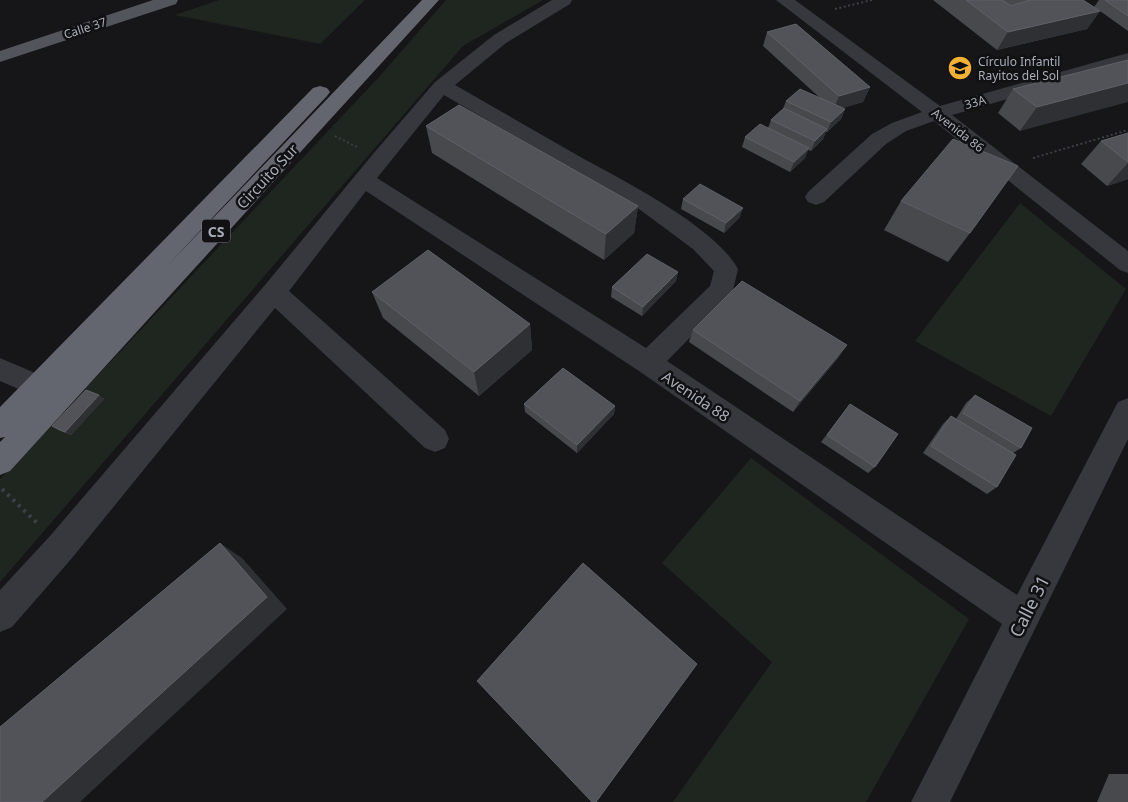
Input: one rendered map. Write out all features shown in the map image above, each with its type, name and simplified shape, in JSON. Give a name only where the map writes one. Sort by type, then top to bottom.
[{"type":"highway","name":"Circuito Sur","points":[[0,462],[50,392],[407,0]]},
{"type":"highway","name":"Circuito Sur","points":[[0,426],[50,392],[314,125],[431,0]]},
{"type":"main road","name":"Calle 37","points":[[0,57],[170,0]]},
{"type":"street","points":[[0,615],[61,547],[274,292],[442,86],[500,39],[564,0]]},
{"type":"street","name":"Avenida 86","points":[[784,0],[937,113],[1128,264]]},
{"type":"street","name":"33A","points":[[816,197],[879,139],[899,127],[937,113],[1128,58]]},
{"type":"street","points":[[442,86],[647,204],[700,243],[726,269],[721,290],[648,363]]},
{"type":"street","name":"Avenida 88","points":[[373,169],[648,363],[1023,618]]},
{"type":"street","points":[[274,292],[435,440]]},
{"type":"street","points":[[0,369],[50,392]]},
{"type":"street","name":"Calle 31","points":[[930,802],[1128,410]]},
{"type":"path","points":[[805,15],[872,0]]},
{"type":"path","points":[[314,125],[373,169]]},
{"type":"path","points":[[1004,166],[1128,130]]},
{"type":"path","points":[[0,487],[61,547]]},
{"type":"shaded area","points":[[219,0],[365,0],[320,44],[175,15]]},
{"type":"shaded area","points":[[446,0],[543,0],[463,46],[0,582],[0,479],[379,77]]},
{"type":"shaded area","points":[[1020,203],[1126,289],[1051,416],[915,341]]},
{"type":"shaded area","points":[[751,458],[969,619],[866,802],[673,802],[772,662],[662,563]]},
{"type":"building","points":[[966,0],[1002,0],[1011,6],[1030,0],[1083,0],[1100,11],[1008,32]]},
{"type":"building","points":[[1105,0],[1128,0],[1128,16]]},
{"type":"building","points":[[796,24],[870,87],[839,96],[767,32]]},
{"type":"building","points":[[1128,60],[1128,83],[1037,107],[1013,89]]},
{"type":"building","points":[[800,89],[845,109],[831,122],[786,101]]},
{"type":"building","points":[[459,105],[638,206],[606,234],[426,126]]},
{"type":"building","points":[[784,108],[827,129],[815,141],[771,120]]},
{"type":"building","points":[[760,124],[809,148],[794,162],[745,137]]},
{"type":"building","points":[[1128,133],[1128,162],[1101,141]]},
{"type":"building","points":[[953,139],[1018,166],[970,233],[901,201]]},
{"type":"building","points":[[700,184],[743,208],[726,223],[683,199]]},
{"type":"building","points":[[428,250],[530,324],[474,372],[372,292]]},
{"type":"building","points":[[647,254],[678,272],[643,307],[612,287]]},
{"type":"building","points":[[742,281],[847,345],[800,401],[693,330]]},
{"type":"building","points":[[563,368],[615,406],[577,445],[524,404]]},
{"type":"building","points":[[86,390],[99,395],[65,432],[52,426]]},
{"type":"building","points":[[975,395],[1032,428],[1021,448],[963,413]]},
{"type":"building","points":[[850,404],[898,434],[875,467],[827,435]]},
{"type":"building","points":[[951,416],[1016,455],[997,487],[931,446]]},
{"type":"building","points":[[220,543],[267,597],[42,802],[0,802],[0,727]]},
{"type":"building","points":[[583,563],[697,664],[596,802],[592,802],[477,681]]},
{"type":"place","name":"Círculo Infantil Rayitos del Sol","points":[[960,68]]}]
